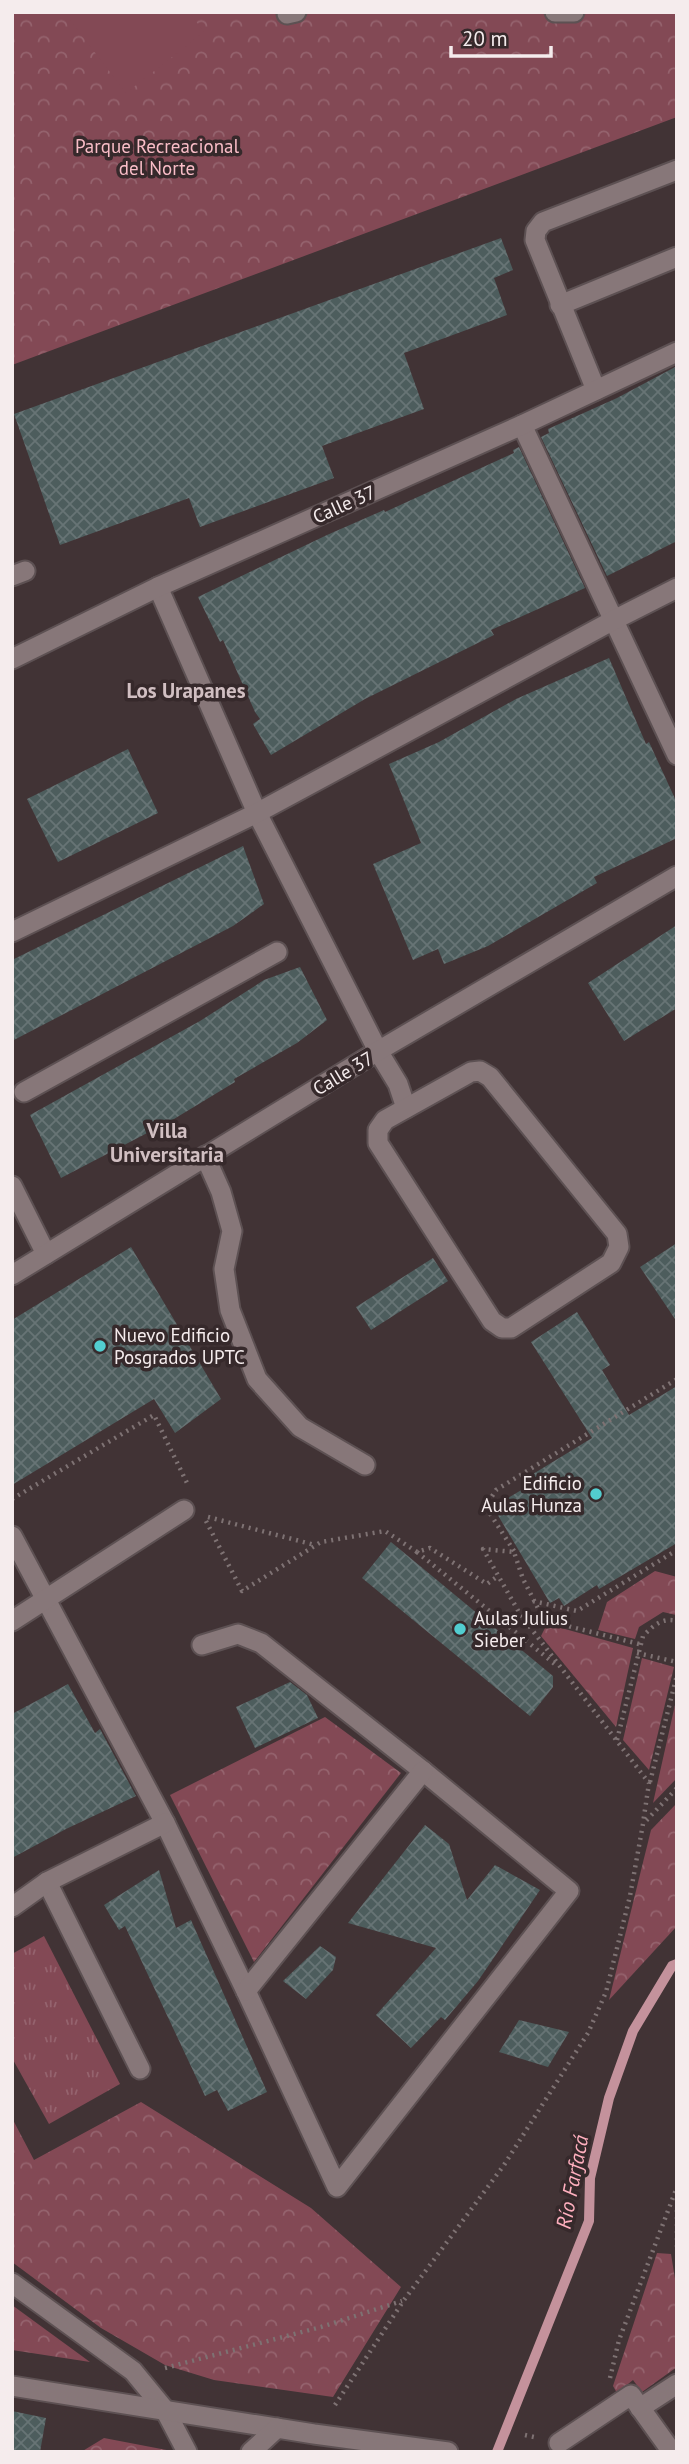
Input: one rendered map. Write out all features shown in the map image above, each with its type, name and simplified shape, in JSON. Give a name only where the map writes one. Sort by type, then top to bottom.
[{"type":"street","points":[[555,12],[574,12]]},
{"type":"street","points":[[596,390],[535,240],[536,231],[543,222],[677,170]]},
{"type":"street","points":[[560,305],[677,257]]},
{"type":"street","name":"Calle 37","points":[[12,659],[158,587],[522,425],[677,352]]},
{"type":"street","points":[[522,425],[677,755]]},
{"type":"street","points":[[158,587],[257,813],[398,1084],[406,1108]]},
{"type":"street","points":[[12,932],[257,813],[677,588]]},
{"type":"street","name":"Calle 37","points":[[12,1275],[379,1051],[677,876]]},
{"type":"street","points":[[24,1091],[277,952]]},
{"type":"street","points":[[480,1071],[490,1077],[617,1234],[619,1247],[611,1263],[510,1328],[502,1328],[492,1321],[378,1143],[378,1130],[385,1120],[406,1108],[471,1072],[480,1071]]},
{"type":"street","points":[[205,1156],[221,1192],[232,1231],[223,1269],[230,1310],[257,1379],[300,1427],[365,1465]]},
{"type":"street","points":[[12,1186],[46,1254]]},
{"type":"street","points":[[12,1621],[188,1502]]},
{"type":"street","points":[[12,1536],[165,1823],[337,2187],[569,1891],[261,1643],[238,1634],[202,1644]]},
{"type":"street","points":[[246,1991],[423,1771]]},
{"type":"street","points":[[12,1907],[47,1882],[165,1823]]},
{"type":"street","points":[[47,1882],[140,2069]]},
{"type":"street","points":[[12,2283],[133,2371],[165,2410],[187,2452]]},
{"type":"street","points":[[640,2408],[677,2384]]},
{"type":"street","points":[[12,2386],[448,2452]]},
{"type":"street","points":[[559,2443],[607,2405],[631,2395],[672,2452]]},
{"type":"street","points":[[251,2452],[277,2428]]},
{"type":"path","points":[[639,1644],[544,1620],[533,1601],[514,1552],[489,1512],[489,1501],[496,1490],[677,1379]]},
{"type":"path","points":[[12,1499],[154,1415],[188,1502]]},
{"type":"path","points":[[316,1545],[204,1516],[242,1591],[321,1542],[385,1531],[416,1552],[562,1670]]},
{"type":"path","points":[[416,1552],[430,1548],[486,1584],[498,1576]]},
{"type":"path","points":[[514,1552],[482,1549],[520,1614],[649,1783]]},
{"type":"path","points":[[533,1601],[577,1611],[677,1550]]},
{"type":"path","points":[[617,1741],[639,1644],[654,1624],[669,1619],[677,1621]]},
{"type":"path","points":[[637,1653],[677,1662]]},
{"type":"path","points":[[335,2404],[404,2300],[504,2165],[588,2033],[606,1992],[630,1896],[649,1783],[677,1675]]},
{"type":"path","points":[[643,1824],[677,1788]]},
{"type":"path","points":[[607,2405],[619,2340],[677,2187]]},
{"type":"path","points":[[677,2210],[677,2247]]},
{"type":"path","points":[[133,2371],[174,2367],[321,2327],[404,2300]]},
{"type":"green space","name":"Parque Recreacional del Norte","points":[[12,12],[677,12],[677,117],[12,365]]},
{"type":"green space","points":[[64,12],[189,12],[204,32],[126,93]]},
{"type":"green space","points":[[655,1571],[677,1577],[676,1615],[663,1612],[639,1627],[635,1639],[598,1630],[607,1602]]},
{"type":"green space","points":[[547,1624],[633,1648],[616,1727],[541,1636]]},
{"type":"green space","points":[[642,1658],[674,1667],[649,1770],[623,1740]]},
{"type":"green space","points":[[677,1696],[677,1778],[653,1803]]},
{"type":"green space","points":[[325,1717],[401,1773],[254,1962],[170,1795]]},
{"type":"green space","points":[[677,1803],[677,1926],[609,2000],[651,1830]]},
{"type":"green space","points":[[44,1936],[120,2084],[49,2124],[12,2058],[12,1954]]},
{"type":"green space","points":[[141,2102],[311,2208],[401,2287],[333,2397],[214,2380],[165,2365],[101,2328],[12,2262],[12,2118],[34,2160]]},
{"type":"green space","points":[[657,2253],[671,2254],[677,2291],[677,2367],[642,2392],[633,2380],[617,2393],[613,2386]]},
{"type":"green space","points":[[12,2305],[90,2362],[12,2350]]},
{"type":"green space","points":[[104,2438],[177,2452],[81,2452]]},
{"type":"building","points":[[501,238],[513,270],[494,278],[507,315],[404,353],[424,409],[322,446],[334,478],[200,527],[189,498],[60,545],[14,414]]},
{"type":"building","points":[[677,366],[677,541],[607,576],[541,437],[549,433],[548,429],[617,398]]},
{"type":"building","points":[[519,447],[585,588],[491,630],[494,635],[365,699],[271,755],[253,724],[260,719],[223,640],[220,642],[198,597],[327,535],[384,510],[385,512],[514,453],[513,450]]},
{"type":"building","points":[[609,658],[646,744],[649,742],[677,803],[677,838],[594,877],[597,883],[488,946],[444,964],[438,949],[413,960],[373,864],[421,843],[389,764],[439,742],[516,699]]},
{"type":"building","points":[[128,749],[158,813],[58,862],[27,799]]},
{"type":"building","points":[[243,846],[264,904],[233,926],[12,1041],[12,960]]},
{"type":"building","points":[[677,925],[677,1008],[624,1041],[588,983]]},
{"type":"building","points":[[300,967],[327,1020],[297,1043],[234,1079],[235,1082],[174,1119],[61,1178],[30,1115],[200,1021],[264,980]]},
{"type":"building","points":[[677,1243],[677,1322],[640,1267]]},
{"type":"building","name":"Nuevo Edificio Posgrados UPTC","points":[[131,1247],[221,1399],[175,1433],[154,1399],[12,1485],[12,1320]]},
{"type":"building","points":[[433,1258],[448,1281],[371,1330],[356,1307]]},
{"type":"building","name":"Edificio Aulas Hunza","points":[[577,1312],[610,1365],[602,1370],[629,1415],[677,1386],[677,1543],[599,1589],[597,1585],[564,1606],[559,1598],[550,1603],[493,1507],[538,1480],[533,1474],[592,1438],[531,1342]]},
{"type":"building","name":"Aulas Julius Sieber","points":[[391,1542],[553,1676],[553,1687],[530,1716],[362,1578]]},
{"type":"building","points":[[290,1682],[307,1695],[318,1718],[255,1748],[236,1707]]},
{"type":"building","points":[[68,1684],[95,1733],[100,1729],[136,1796],[12,1858],[12,1714]]},
{"type":"building","points":[[425,1825],[449,1844],[467,1900],[495,1865],[540,1890],[478,1981],[445,2020],[441,2017],[411,2048],[376,2015],[436,1948],[348,1923]]},
{"type":"building","points":[[159,1870],[176,1928],[191,1920],[267,2092],[228,2111],[217,2090],[205,2096],[125,1926],[119,1930],[104,1905]]},
{"type":"building","points":[[320,1946],[336,1957],[333,1970],[306,1999],[283,1981]]},
{"type":"building","points":[[519,2020],[569,2032],[548,2067],[499,2052]]},
{"type":"building","points":[[12,2411],[46,2418],[40,2452],[12,2452]]},
{"type":"waterway","name":"Río Farfacá","points":[[497,2452],[589,2221],[590,2178],[609,2098],[633,2031],[672,1966],[677,1964]]},
{"type":"place","name":"Nuevo Edificio Posgrados UPTC","points":[[100,1346]]},
{"type":"place","name":"Edificio Aulas Hunza","points":[[596,1494]]},
{"type":"place","name":"Aulas Julius Sieber","points":[[460,1629]]},
{"type":"district","name":"Los Urapanes","points":[[186,690]]},
{"type":"district","name":"Villa Universitaria","points":[[167,1142]]}]
